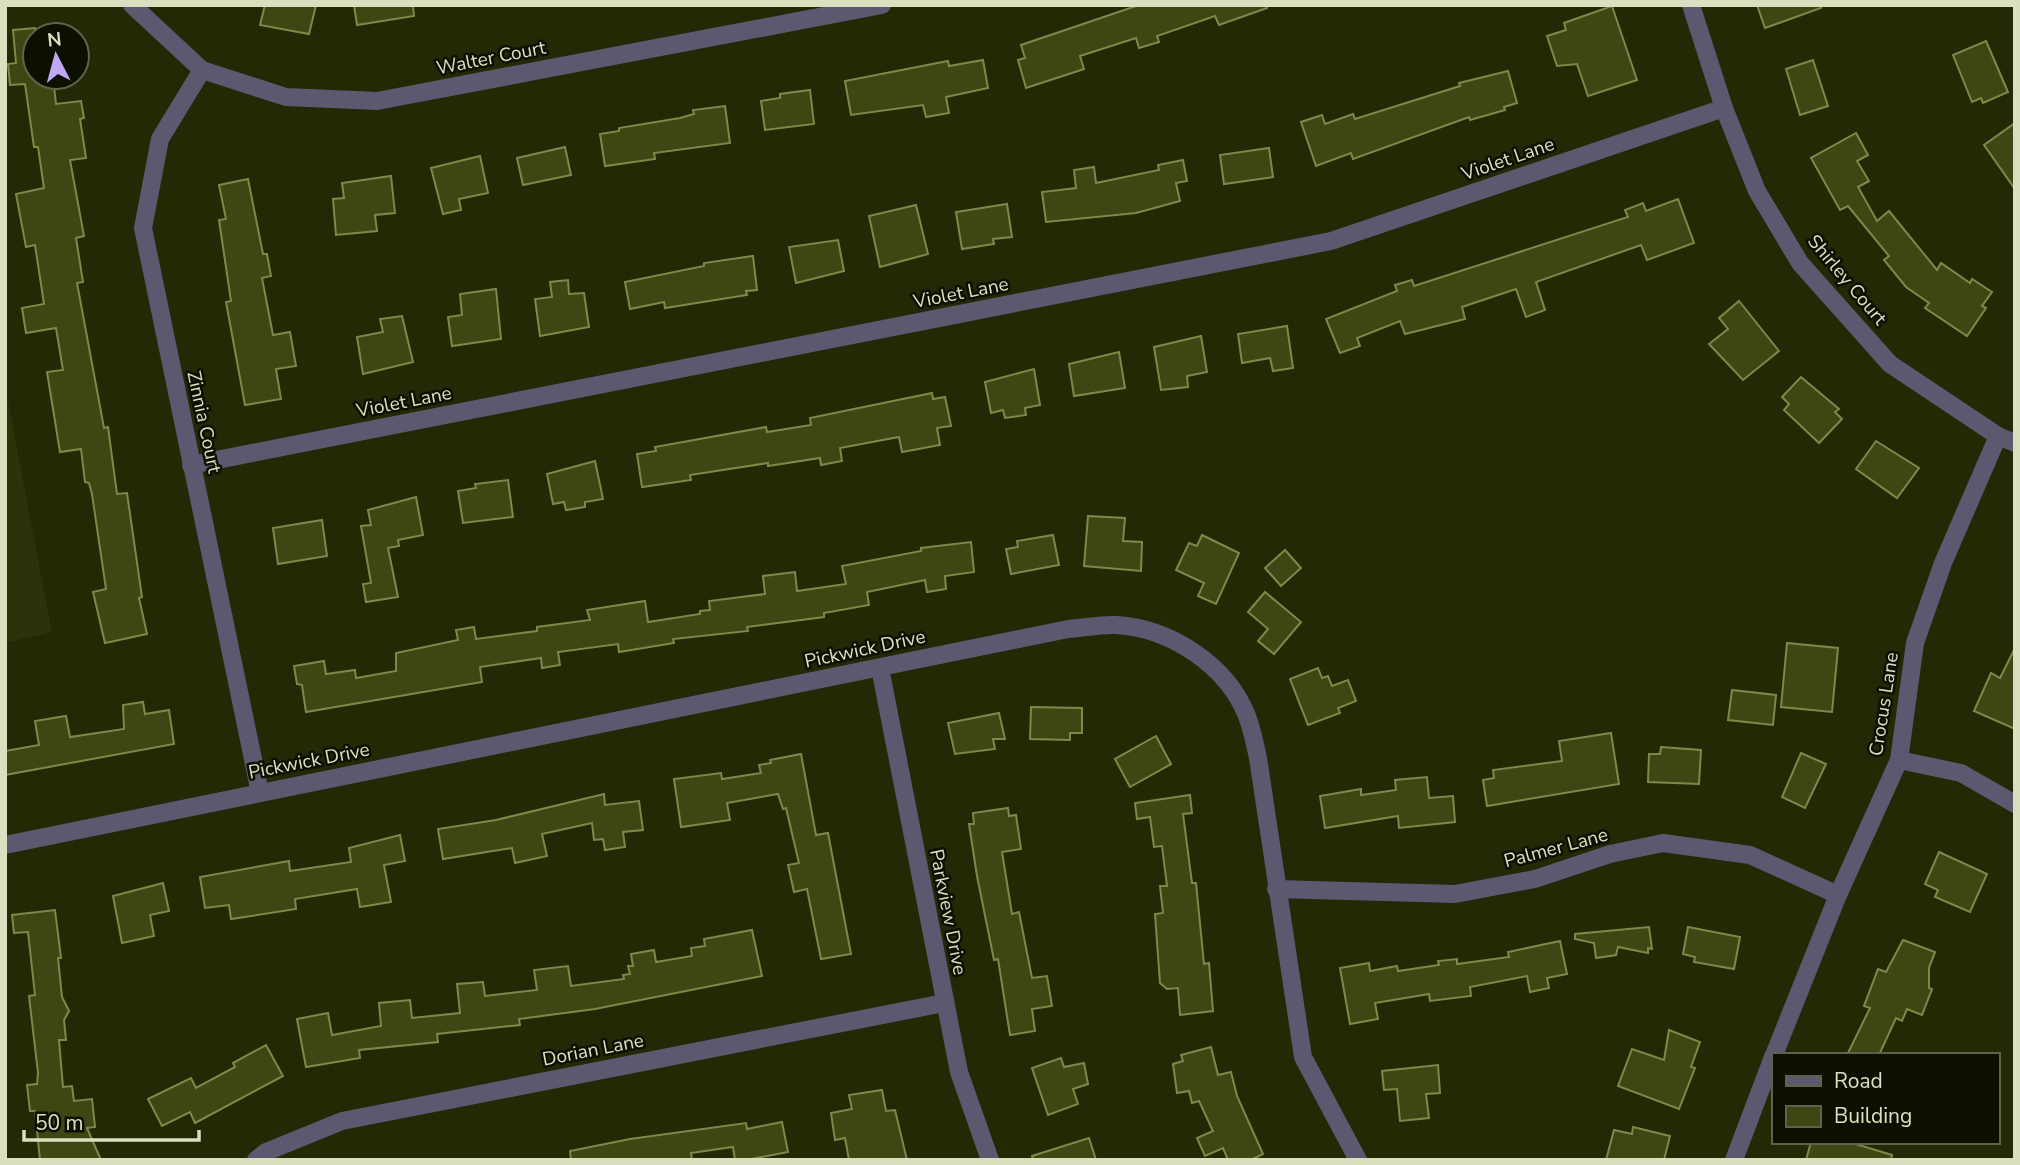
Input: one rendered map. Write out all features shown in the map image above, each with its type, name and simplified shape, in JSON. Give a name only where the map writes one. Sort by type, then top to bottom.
[{"type":"street","name":"Walter Court","points":[[132,5],[202,70],[286,97],[377,101],[882,5]]},
{"type":"street","name":"Shirley Court","points":[[1691,5],[1724,107],[1757,191],[1800,263],[1890,364],[2006,439]]},
{"type":"street","name":"Zinnia Court","points":[[202,70],[160,139],[144,228],[260,793]]},
{"type":"street","name":"Violet Lane","points":[[191,465],[1331,241],[1724,107]]},
{"type":"street","name":"Crocus Lane","points":[[1775,1053],[1838,895],[1899,760],[1915,643],[1943,564],[2006,439]]},
{"type":"street","name":"Pickwick Drive","points":[[5,845],[1068,629],[1116,625],[1152,630],[1197,652],[1225,682],[1247,714],[1258,758],[1303,1057],[1358,1160]]},
{"type":"street","name":"Parkview Drive","points":[[880,668],[944,1003],[960,1073],[990,1160]]},
{"type":"street","points":[[1899,760],[1961,773],[2015,804]]},
{"type":"street","name":"Palmer Lane","points":[[1276,888],[1455,894],[1535,879],[1610,854],[1663,843],[1750,855],[1838,895]]},
{"type":"street","name":"Dorian Lane","points":[[256,1160],[265,1152],[342,1121],[944,1003]]},
{"type":"street","name":"Crocus Lane","points":[[1734,1160],[1772,1061]]},
{"type":"shaded area","points":[[5,385],[52,632],[5,643]]},
{"type":"building","points":[[265,5],[316,5],[309,34],[260,25]]},
{"type":"building","points":[[354,5],[413,5],[414,16],[357,25]]},
{"type":"building","points":[[1139,5],[1267,5],[1267,8],[1219,25],[1215,16],[1157,36],[1159,42],[1139,48],[1136,38],[1080,56],[1084,69],[1026,88],[1018,60],[1025,58],[1021,45]]},
{"type":"building","points":[[1757,5],[1820,5],[1821,8],[1765,28]]},
{"type":"building","points":[[1612,6],[1637,80],[1588,96],[1577,64],[1557,66],[1547,36],[1566,30],[1564,23]]},
{"type":"building","points":[[21,29],[21,84],[10,85],[8,64],[16,63],[13,30]]},
{"type":"building","points":[[1986,41],[2008,92],[1983,103],[1981,98],[1972,102],[1953,55]]},
{"type":"building","points":[[983,60],[988,88],[946,97],[949,113],[926,117],[923,105],[851,115],[845,81],[948,61],[949,66]]},
{"type":"building","points":[[1813,60],[1828,106],[1800,115],[1786,69]]},
{"type":"building","points":[[1508,71],[1517,103],[1504,107],[1505,110],[1470,120],[1469,117],[1353,159],[1351,153],[1316,166],[1301,122],[1322,115],[1325,124],[1353,114],[1355,119],[1460,86],[1459,83]]},
{"type":"building","points":[[810,90],[814,124],[765,130],[761,101],[780,98],[780,94]]},
{"type":"building","points":[[26,91],[55,91],[56,104],[81,101],[84,118],[80,119],[86,158],[70,160],[84,236],[76,238],[83,282],[77,283],[104,428],[108,427],[117,494],[127,493],[142,597],[139,598],[147,634],[105,643],[93,592],[106,589],[92,494],[89,483],[85,482],[81,449],[60,452],[47,372],[63,370],[56,328],[26,333],[22,308],[44,304],[35,245],[26,247],[16,194],[44,188],[38,147],[34,147]]},
{"type":"building","points":[[725,106],[730,143],[654,153],[655,159],[605,166],[600,134],[619,131],[619,128],[680,118],[694,114],[693,110]]},
{"type":"building","points":[[2015,123],[2015,189],[1984,145]]},
{"type":"building","points":[[1856,133],[1868,155],[1857,161],[1869,181],[1858,187],[1877,221],[1889,211],[1937,270],[1941,263],[1970,283],[1972,279],[1992,292],[1982,306],[1986,308],[1967,336],[1925,308],[1929,303],[1906,287],[1884,260],[1889,256],[1848,206],[1840,210],[1811,158]]},
{"type":"building","points":[[565,147],[571,175],[523,185],[517,158]]},
{"type":"building","points":[[1269,148],[1273,177],[1224,184],[1220,155]]},
{"type":"building","points":[[480,156],[488,193],[459,199],[461,210],[443,214],[431,168]]},
{"type":"building","points":[[1183,160],[1187,181],[1176,183],[1180,201],[1136,213],[1046,222],[1042,192],[1076,188],[1074,170],[1094,167],[1096,183],[1159,170],[1158,165]]},
{"type":"building","points":[[391,176],[395,213],[375,215],[377,231],[336,235],[333,199],[344,198],[342,183]]},
{"type":"building","points":[[248,179],[263,254],[267,254],[271,276],[262,278],[273,335],[290,332],[296,366],[276,369],[281,399],[245,405],[226,302],[231,301],[219,220],[226,219],[219,185]]},
{"type":"building","points":[[1678,199],[1694,243],[1647,260],[1641,245],[1536,282],[1545,310],[1526,317],[1516,289],[1462,307],[1465,319],[1405,334],[1400,321],[1357,338],[1360,346],[1340,353],[1326,319],[1397,291],[1395,285],[1412,280],[1414,286],[1628,217],[1625,210],[1643,203],[1646,211]]},
{"type":"building","points":[[1007,204],[1012,237],[993,239],[994,244],[962,249],[956,212]]},
{"type":"building","points":[[916,205],[928,254],[880,267],[869,216]]},
{"type":"building","points":[[838,240],[844,271],[796,283],[789,247]]},
{"type":"building","points":[[753,256],[757,290],[746,291],[747,295],[665,308],[664,302],[630,309],[625,282],[704,266],[704,263]]},
{"type":"building","points":[[568,280],[569,294],[584,293],[589,327],[540,336],[535,299],[552,297],[550,282]]},
{"type":"building","points":[[496,289],[501,339],[452,346],[448,317],[462,315],[460,294]]},
{"type":"building","points":[[1739,301],[1779,351],[1743,380],[1709,344],[1728,329],[1719,318]]},
{"type":"building","points":[[402,316],[413,362],[363,374],[357,337],[383,332],[380,319]]},
{"type":"building","points":[[1287,326],[1293,368],[1273,371],[1270,358],[1242,363],[1238,334]]},
{"type":"building","points":[[1201,336],[1207,372],[1187,376],[1188,387],[1161,390],[1154,347]]},
{"type":"building","points":[[1119,352],[1125,388],[1074,396],[1069,364]]},
{"type":"building","points":[[1034,369],[1040,405],[1025,408],[1026,415],[1005,418],[1003,410],[991,413],[985,382]]},
{"type":"building","points":[[1801,377],[1839,409],[1835,412],[1842,419],[1819,443],[1784,410],[1789,404],[1782,397]]},
{"type":"building","points":[[932,393],[933,399],[945,397],[951,426],[937,428],[940,445],[902,452],[899,437],[840,448],[842,461],[821,465],[820,458],[768,466],[768,463],[690,475],[691,480],[642,487],[637,454],[656,451],[655,447],[766,427],[767,432],[811,425],[810,418]]},
{"type":"building","points":[[1876,441],[1919,468],[1897,498],[1856,469]]},
{"type":"building","points":[[595,461],[603,499],[585,502],[585,507],[566,510],[564,502],[553,504],[547,474]]},
{"type":"building","points":[[508,480],[513,517],[463,523],[458,491],[476,488],[475,484]]},
{"type":"building","points":[[416,497],[423,535],[398,540],[399,546],[388,548],[398,597],[366,602],[363,584],[371,583],[361,526],[371,525],[368,510]]},
{"type":"building","points":[[1088,516],[1125,518],[1123,541],[1142,542],[1141,571],[1084,566]]},
{"type":"building","points":[[322,520],[327,556],[278,564],[273,528]]},
{"type":"building","points":[[1053,535],[1059,565],[1011,574],[1006,549],[1018,547],[1017,541]]},
{"type":"building","points":[[1202,535],[1239,553],[1216,604],[1198,596],[1204,583],[1176,570],[1189,543],[1197,546]]},
{"type":"building","points":[[971,542],[974,572],[945,576],[946,589],[927,592],[925,580],[867,592],[869,605],[824,613],[824,617],[747,627],[748,631],[673,639],[674,643],[619,652],[618,644],[558,652],[560,665],[542,668],[541,658],[480,667],[482,682],[306,712],[302,685],[297,684],[294,666],[324,661],[326,674],[355,670],[356,678],[396,671],[396,653],[458,640],[456,630],[474,627],[476,639],[537,631],[537,627],[590,620],[587,610],[645,601],[648,622],[700,614],[700,611],[710,610],[709,601],[765,594],[763,576],[795,572],[797,591],[846,584],[842,566],[921,551],[921,548]]},
{"type":"building","points":[[1285,550],[1301,568],[1281,586],[1265,568]]},
{"type":"building","points":[[1265,592],[1301,622],[1274,654],[1258,641],[1268,629],[1248,612]]},
{"type":"building","points":[[1787,643],[1838,648],[1832,712],[1781,707]]},
{"type":"building","points":[[2015,648],[2015,729],[1974,711],[1991,673],[2000,678]]},
{"type":"building","points":[[1318,668],[1322,678],[1328,676],[1332,686],[1348,680],[1356,701],[1338,708],[1340,713],[1308,725],[1290,679]]},
{"type":"building","points":[[1732,690],[1776,695],[1773,725],[1728,720]]},
{"type":"building","points":[[143,702],[145,714],[169,710],[174,744],[5,775],[5,751],[39,745],[35,721],[66,716],[70,737],[124,729],[123,705]]},
{"type":"building","points":[[1031,707],[1082,708],[1082,733],[1070,733],[1070,740],[1030,739]]},
{"type":"building","points":[[999,713],[1005,739],[993,739],[995,749],[955,754],[948,723]]},
{"type":"building","points":[[1611,733],[1619,784],[1487,806],[1483,780],[1494,778],[1493,770],[1562,761],[1559,741]]},
{"type":"building","points":[[1156,736],[1171,764],[1130,787],[1115,759]]},
{"type":"building","points":[[1661,747],[1701,750],[1699,784],[1648,782],[1649,754],[1660,754]]},
{"type":"building","points":[[1801,753],[1826,764],[1805,808],[1782,797]]},
{"type":"building","points":[[801,754],[816,835],[828,833],[851,954],[821,959],[807,889],[794,892],[788,865],[799,863],[786,808],[783,809],[778,794],[727,803],[730,820],[681,827],[674,779],[721,773],[722,779],[761,773],[759,765]]},
{"type":"building","points":[[1427,777],[1429,798],[1453,796],[1455,822],[1399,828],[1398,816],[1325,828],[1320,796],[1361,789],[1361,795],[1396,790],[1395,780]]},
{"type":"building","points":[[604,794],[605,805],[639,801],[643,830],[623,832],[625,847],[605,850],[603,839],[594,840],[592,823],[542,834],[547,856],[515,863],[512,848],[443,859],[438,829],[496,820]]},
{"type":"building","points":[[1190,795],[1192,813],[1183,814],[1192,883],[1196,883],[1204,964],[1209,963],[1213,1011],[1180,1015],[1178,988],[1167,989],[1160,983],[1155,914],[1163,913],[1160,886],[1167,886],[1162,846],[1154,847],[1150,817],[1137,819],[1135,803]]},
{"type":"building","points":[[1008,808],[1009,816],[1016,815],[1021,849],[1002,852],[1012,914],[1019,912],[1032,978],[1047,976],[1052,1006],[1032,1009],[1035,1031],[1010,1035],[998,959],[994,960],[969,824],[974,824],[973,813]]},
{"type":"building","points":[[400,835],[405,861],[384,865],[391,902],[360,907],[357,889],[295,899],[296,909],[231,919],[229,905],[205,908],[200,877],[289,861],[290,871],[351,862],[349,848]]},
{"type":"building","points":[[1939,852],[1987,874],[1970,912],[1935,897],[1938,890],[1925,884]]},
{"type":"building","points":[[163,883],[169,911],[150,915],[154,936],[122,943],[113,896]]},
{"type":"building","points":[[55,910],[61,958],[58,958],[62,997],[69,1011],[64,1020],[66,1040],[59,1040],[63,1087],[72,1086],[74,1101],[92,1099],[95,1127],[87,1128],[101,1160],[40,1160],[35,1111],[30,1111],[27,1085],[37,1084],[38,1073],[29,996],[35,995],[28,932],[14,933],[12,915]]},
{"type":"building","points":[[1649,927],[1652,949],[1648,948],[1648,953],[1618,947],[1616,955],[1596,958],[1594,943],[1575,939],[1575,934]]},
{"type":"building","points":[[1688,927],[1740,937],[1734,969],[1694,962],[1695,957],[1683,954]]},
{"type":"building","points":[[752,930],[762,976],[595,1009],[519,1019],[520,1025],[437,1034],[438,1042],[359,1050],[360,1058],[306,1067],[297,1019],[328,1013],[332,1035],[381,1026],[379,1003],[410,1000],[412,1018],[460,1013],[457,984],[483,982],[485,996],[537,990],[534,970],[568,966],[571,986],[624,979],[623,975],[630,974],[628,966],[633,966],[631,954],[654,950],[656,962],[692,956],[691,948],[705,946],[704,939]]},
{"type":"building","points":[[1903,940],[1935,952],[1929,968],[1929,988],[1932,989],[1922,1015],[1907,1009],[1902,1021],[1896,1018],[1880,1053],[1848,1053],[1870,1008],[1864,1006],[1878,969],[1886,972]]},
{"type":"building","points":[[1560,941],[1567,974],[1547,978],[1549,988],[1530,992],[1527,976],[1470,987],[1471,996],[1430,1001],[1429,994],[1375,1003],[1378,1019],[1350,1024],[1340,968],[1369,963],[1370,971],[1397,966],[1398,971],[1439,965],[1438,961],[1457,959],[1457,964],[1509,957],[1508,952]]},
{"type":"building","points":[[1669,1030],[1700,1042],[1691,1067],[1695,1068],[1679,1109],[1618,1086],[1632,1049],[1664,1060]]},
{"type":"building","points":[[266,1045],[283,1076],[195,1123],[190,1112],[162,1126],[148,1099],[191,1078],[196,1088],[235,1067],[233,1063]]},
{"type":"building","points":[[1211,1047],[1218,1075],[1231,1072],[1237,1096],[1263,1154],[1251,1160],[1228,1160],[1223,1148],[1205,1156],[1197,1138],[1213,1131],[1199,1101],[1192,1103],[1189,1091],[1177,1093],[1173,1064],[1183,1061],[1181,1055]]},
{"type":"building","points":[[1061,1058],[1064,1067],[1084,1063],[1088,1084],[1073,1089],[1078,1104],[1048,1115],[1032,1068]]},
{"type":"building","points":[[1438,1065],[1440,1093],[1426,1094],[1429,1118],[1400,1121],[1397,1089],[1384,1090],[1382,1071]]},
{"type":"building","points":[[882,1090],[886,1111],[895,1110],[907,1160],[849,1160],[845,1138],[835,1140],[831,1113],[852,1109],[849,1095]]},
{"type":"building","points":[[782,1122],[788,1152],[746,1160],[735,1160],[733,1147],[691,1153],[692,1160],[571,1160],[570,1151],[630,1139],[746,1123],[747,1129]]},
{"type":"building","points":[[1633,1127],[1670,1136],[1664,1160],[1606,1160],[1614,1130],[1632,1134]]},
{"type":"building","points":[[1089,1138],[1096,1160],[1033,1160],[1032,1156]]},
{"type":"building","points":[[1810,1144],[1856,1144],[1892,1155],[1891,1160],[1806,1160]]}]
